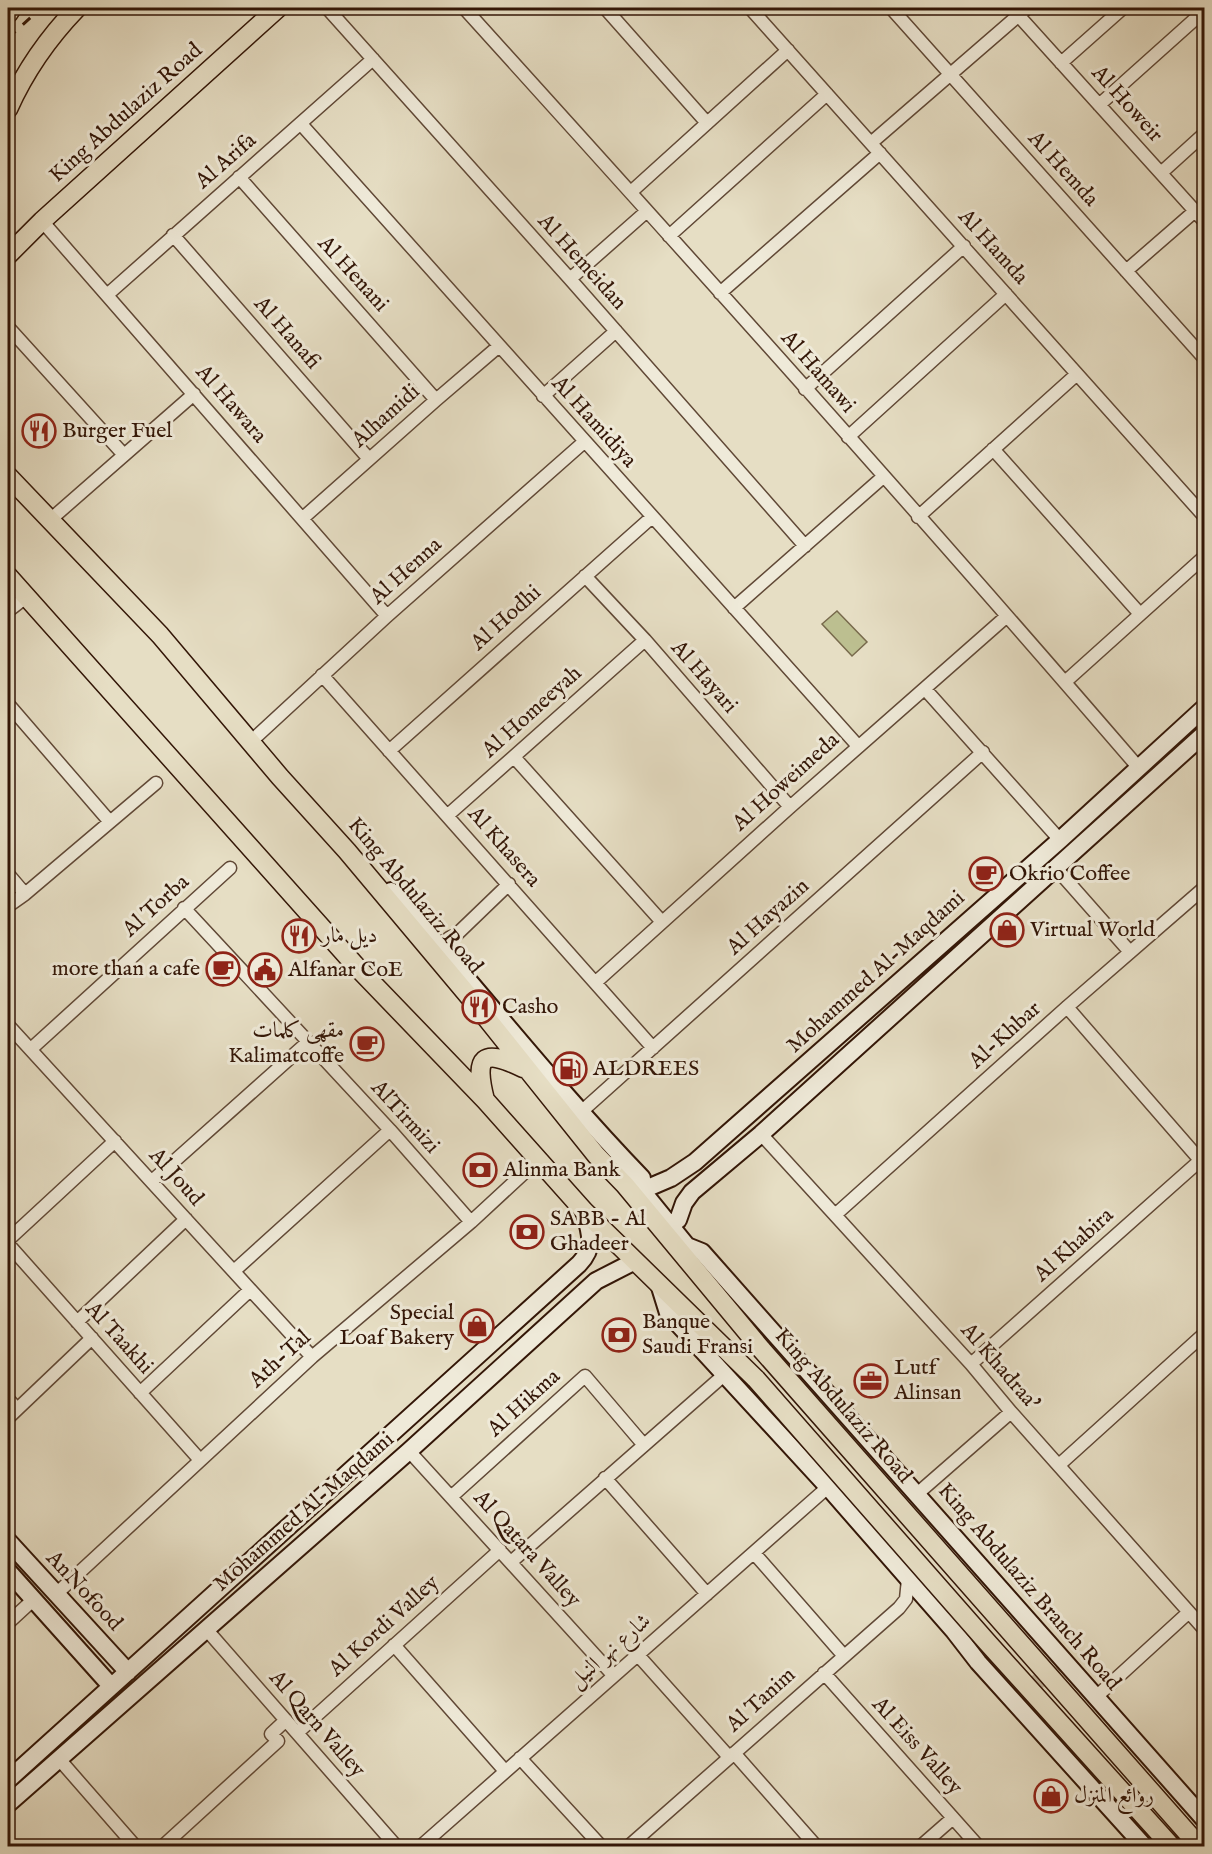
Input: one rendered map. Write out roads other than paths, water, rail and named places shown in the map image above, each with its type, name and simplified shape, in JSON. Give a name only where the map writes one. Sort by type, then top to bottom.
[{"type":"main road","points":[[8,14],[12,8]]},
{"type":"main road","points":[[8,109],[29,68],[58,28],[78,8]]},
{"type":"main road","name":"King Abdulaziz Road","points":[[8,255],[42,221],[278,8]]},
{"type":"main road","name":"King Abdulaziz Road","points":[[8,476],[160,635],[472,1000],[596,1155],[625,1185],[762,1350],[1199,1846]]},
{"type":"main road","name":"King Abdulaziz Road","points":[[8,576],[355,965],[486,1101],[584,1211],[756,1379],[994,1651],[1171,1846]]},
{"type":"main road","points":[[486,1101],[479,1070],[481,1064],[488,1058],[504,1059],[527,1070]]},
{"type":"street","name":"Al Hemeidan","points":[[327,8],[805,546]]},
{"type":"street","name":"Al Hamawi","points":[[464,8],[806,389],[1138,767]]},
{"type":"street","points":[[605,8],[707,123]]},
{"type":"street","name":"Al Hamda","points":[[750,8],[1204,516]]},
{"type":"street","name":"Al Hemda","points":[[892,8],[1204,358]]},
{"type":"street","points":[[1061,63],[1121,8]]},
{"type":"street","points":[[720,293],[951,75],[1023,11]]},
{"type":"street","name":"Al Howeir","points":[[1023,11],[1061,63],[1204,221]]},
{"type":"street","points":[[1099,105],[1204,11]]},
{"type":"street","points":[[631,192],[788,50]]},
{"type":"street","name":"Al Arifa","points":[[107,295],[373,59]]},
{"type":"street","points":[[669,236],[827,94]]},
{"type":"street","name":"Al Hamidiya","points":[[301,123],[858,746]]},
{"type":"street","points":[[1161,173],[1204,134]]},
{"type":"street","name":"Al Henani","points":[[239,177],[436,400]]},
{"type":"street","points":[[570,279],[647,211]]},
{"type":"street","points":[[1126,271],[1195,211]]},
{"type":"street","name":"Al Hawara","points":[[42,221],[387,616]]},
{"type":"street","name":"Al Hanafi","points":[[173,235],[369,459]]},
{"type":"street","points":[[806,389],[964,246]]},
{"type":"street","points":[[848,437],[1006,294]]},
{"type":"street","points":[[8,327],[124,455]]},
{"type":"street","points":[[543,396],[616,331]]},
{"type":"street","name":"Alhamidi","points":[[303,518],[499,346]]},
{"type":"street","points":[[918,517],[1077,374]]},
{"type":"street","points":[[50,520],[194,394]]},
{"type":"street","name":"Al Henna","points":[[258,735],[387,616],[584,442]]},
{"type":"street","points":[[993,450],[1140,615]]},
{"type":"street","points":[[734,608],[883,477]]},
{"type":"street","name":"Al Hodhi","points":[[389,751],[652,517]]},
{"type":"street","points":[[1065,682],[1204,557]]},
{"type":"street","name":"Al Hayari","points":[[585,576],[645,640],[790,807]]},
{"type":"street","points":[[8,611],[26,597]]},
{"type":"street","name":"Al Howeimeda","points":[[596,982],[858,746],[1007,616]]},
{"type":"street","name":"Al Homeeyah","points":[[448,815],[645,640]]},
{"type":"street","name":"Al Khasera","points":[[322,675],[653,1048]]},
{"type":"street","points":[[925,689],[1060,840]]},
{"type":"street","points":[[8,704],[110,822]]},
{"type":"street","name":"Mohammed Al-Maqdami","points":[[650,1187],[672,1178],[695,1162],[1060,840],[1204,708]]},
{"type":"street","name":"Mohammed Al-Maqdami","points":[[678,1220],[684,1203],[706,1180],[761,1134],[1204,734]]},
{"type":"street","name":"Al Hayazin","points":[[580,1112],[982,752]]},
{"type":"street","points":[[514,757],[662,922]]},
{"type":"street","points":[[8,906],[156,783]]},
{"type":"street","points":[[1077,823],[1089,836]]},
{"type":"street","points":[[354,860],[370,868],[387,885],[580,1112],[650,1187],[702,1252]]},
{"type":"street","points":[[1055,867],[1130,952]]},
{"type":"street","name":"Al Torba","points":[[31,1049],[230,868]]},
{"type":"street","points":[[8,874],[25,894]]},
{"type":"street","points":[[448,938],[456,935],[509,884]]},
{"type":"street","name":"Al-Khbar","points":[[835,1215],[1066,1007],[1204,888]]},
{"type":"street","name":"AlTirmizi","points":[[184,908],[390,1130],[471,1222]]},
{"type":"street","points":[[1066,1007],[1202,1158]]},
{"type":"street","name":"Al Joud","points":[[8,1025],[312,1357]]},
{"type":"street","points":[[152,1181],[308,1042]]},
{"type":"street","points":[[234,1272],[390,1130]]},
{"type":"street","name":"Al Khadraa'","points":[[761,1134],[971,1364],[1204,1629]]},
{"type":"street","points":[[8,1242],[115,1141]]},
{"type":"street","name":"King Abdulaziz Branch Road","points":[[596,1155],[635,1182],[687,1246],[702,1252],[1204,1819]]},
{"type":"street","name":"Al Khabira","points":[[971,1364],[1202,1158]]},
{"type":"street","name":"Ath-Tal","points":[[55,1595],[312,1357],[471,1222],[538,1160]]},
{"type":"street","points":[[695,1162],[706,1180]]},
{"type":"street","name":"Mohammed Al-Maqdami","points":[[8,1780],[585,1258],[592,1237],[584,1211]]},
{"type":"street","points":[[77,1322],[186,1219]]},
{"type":"street","name":"Al Taakhi","points":[[8,1242],[200,1460]]},
{"type":"street","name":"Mohammed Al-Maqdami","points":[[8,1804],[409,1451],[597,1281],[635,1261]]},
{"type":"street","points":[[565,1276],[583,1295]]},
{"type":"street","points":[[659,1284],[668,1313],[828,1487],[954,1631],[978,1662],[1030,1713],[1144,1846]]},
{"type":"street","points":[[140,1393],[250,1290]]},
{"type":"street","points":[[1059,1465],[1204,1334]]},
{"type":"street","points":[[8,1399],[12,1414],[92,1338]]},
{"type":"street","points":[[511,1563],[643,1444],[724,1375]]},
{"type":"street","name":"Al Hikma","points":[[452,1497],[585,1376],[643,1444]]},
{"type":"street","points":[[917,1494],[1011,1412]]},
{"type":"street","name":"Al Qatara Valley","points":[[409,1451],[613,1675]]},
{"type":"street","points":[[606,1478],[707,1594]]},
{"type":"street","name":"شارع نهر النيل","points":[[429,1844],[505,1771],[828,1487]]},
{"type":"street","name":"AnNofood","points":[[8,1541],[55,1595],[128,1672]]},
{"type":"street","name":"Al Kordi Valley","points":[[297,1733],[500,1551]]},
{"type":"street","points":[[754,1553],[844,1656]]},
{"type":"street","name":"AnNofood","points":[[8,1571],[111,1686]]},
{"type":"street","name":"Al Tanim","points":[[629,1846],[899,1608],[906,1599],[908,1579]]},
{"type":"street","points":[[220,1587],[236,1603]]},
{"type":"street","points":[[8,1623],[33,1600]]},
{"type":"street","points":[[1014,1605],[1020,1616],[1021,1628]]},
{"type":"street","points":[[1060,1671],[1071,1674],[1091,1691],[1189,1612]]},
{"type":"street","name":"Al Qarn Valley","points":[[206,1629],[396,1846]]},
{"type":"street","points":[[72,1643],[88,1630]]},
{"type":"street","points":[[954,1631],[970,1644],[986,1652]]},
{"type":"street","points":[[394,1645],[505,1771]]},
{"type":"street","points":[[637,1654],[816,1846]]},
{"type":"street","name":"Al Eiss Valley","points":[[824,1673],[978,1846]]},
{"type":"street","points":[[163,1846],[278,1741],[271,1734],[286,1720]]},
{"type":"street","points":[[520,1758],[601,1846]]},
{"type":"street","points":[[59,1759],[135,1846]]},
{"type":"street","points":[[921,1846],[952,1818]]},
{"type":"tunnel","points":[[986,1652],[992,1652],[1007,1645],[1021,1628]]},
{"type":"tunnel","points":[[1028,1705],[1031,1692],[1037,1682],[1047,1675],[1060,1671]]},
{"type":"railway","points":[[8,38],[41,8]]},
{"type":"place","name":"Burger Fuel","points":[[39,431]]},
{"type":"place","name":"Okrio Coffee","points":[[986,874]]},
{"type":"place","name":"Virtual World","points":[[1007,930]]},
{"type":"place","name":"ديل مار","points":[[299,936]]},
{"type":"place","name":"more than a cafe","points":[[223,969]]},
{"type":"place","name":"Alfanar CoE","points":[[265,970]]},
{"type":"place","name":"Casho","points":[[479,1007]]},
{"type":"place","name":"مقهى كلمات Kalimatcoffe","points":[[367,1044]]},
{"type":"place","name":"ALDREES","points":[[570,1069]]},
{"type":"place","name":"Alinma Bank","points":[[480,1170]]},
{"type":"place","name":"SABB - Al Ghadeer","points":[[527,1232]]},
{"type":"place","name":"Special Loaf Bakery","points":[[477,1326]]},
{"type":"place","name":"Banque Saudi Fransi","points":[[619,1335]]},
{"type":"place","name":"Lutf Alinsan","points":[[871,1381]]},
{"type":"place","name":"روائع المنزل","points":[[1051,1796]]}]
